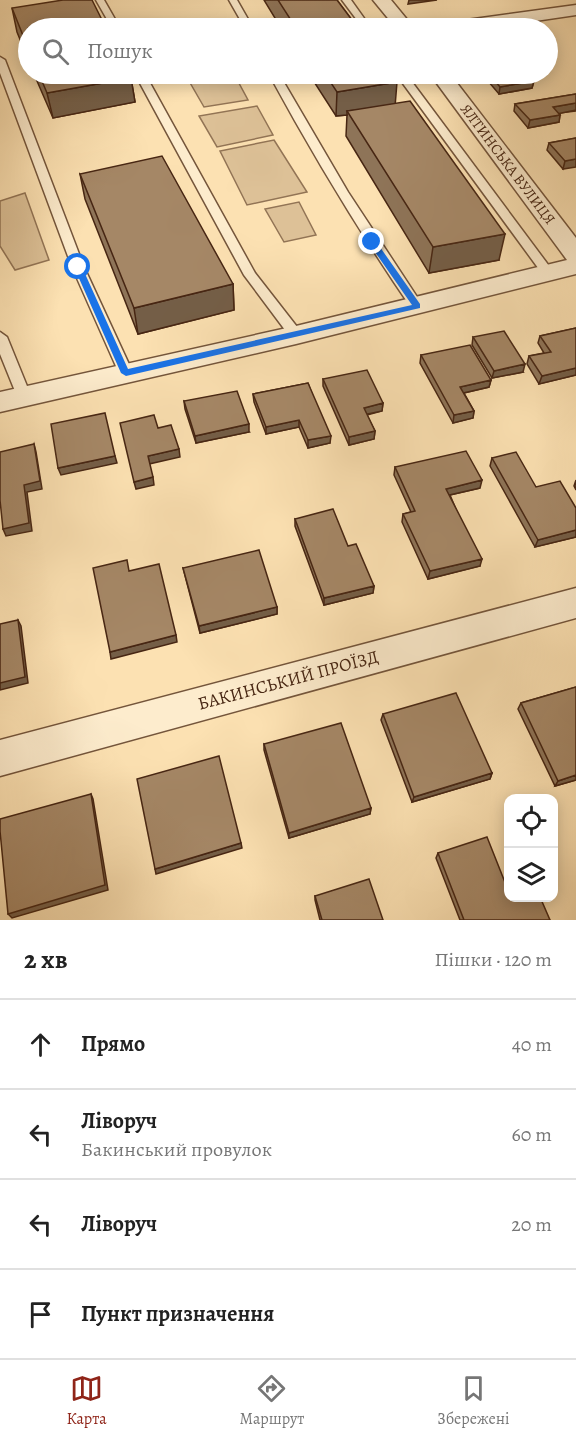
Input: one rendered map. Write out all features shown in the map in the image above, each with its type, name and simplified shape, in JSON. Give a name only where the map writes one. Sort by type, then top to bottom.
[{"type":"street","points":[[382,0],[397,18]]},
{"type":"street","points":[[521,18],[576,10]]},
{"type":"street","name":"ЯЛТИНСЬКА ВУЛИЦЯ","points":[[448,84],[576,255]]},
{"type":"street","points":[[12,399],[296,335],[576,266]]},
{"type":"street","name":"БАКИНСЬКИЙ ПРОЇЗД","points":[[0,758],[576,603]]},
{"type":"lane","points":[[100,0],[110,18]]},
{"type":"lane","points":[[233,0],[243,18]]},
{"type":"lane","points":[[346,0],[360,18]]},
{"type":"lane","points":[[0,60],[78,267],[126,373]]},
{"type":"lane","points":[[145,84],[250,275],[296,335]]},
{"type":"lane","points":[[280,84],[372,242],[417,306]]},
{"type":"lane","points":[[407,84],[548,273]]},
{"type":"lane","points":[[0,338],[12,399]]},
{"type":"shaded area","points":[[191,84],[239,84],[248,100],[204,107]]},
{"type":"shaded area","points":[[257,106],[273,135],[217,147],[199,116]]},
{"type":"shaded area","points":[[274,140],[307,192],[247,205],[220,151]]},
{"type":"shaded area","points":[[25,193],[49,260],[15,270],[0,246],[0,201]]},
{"type":"shaded area","points":[[299,202],[316,235],[284,242],[265,209]]},
{"type":"building","points":[[63,0],[92,0],[101,18],[18,18],[18,23],[12,8]]},
{"type":"building","points":[[278,0],[337,0],[350,18],[290,18]]},
{"type":"building","points":[[43,84],[97,84],[47,93]]},
{"type":"building","points":[[332,84],[385,84],[337,92]]},
{"type":"building","points":[[497,84],[517,84],[500,87]]},
{"type":"building","points":[[576,94],[576,103],[553,107],[560,115],[530,120],[515,104]]},
{"type":"building","points":[[410,101],[505,234],[433,247],[347,111]]},
{"type":"building","points":[[576,138],[576,159],[565,161],[549,143]]},
{"type":"building","points":[[162,156],[233,284],[134,308],[80,174]]},
{"type":"building","points":[[576,328],[576,368],[542,376],[529,356],[551,352],[540,336]]},
{"type":"building","points":[[504,331],[525,364],[494,371],[473,337]]},
{"type":"building","points":[[470,345],[491,380],[460,387],[474,411],[454,415],[421,355]]},
{"type":"building","points":[[367,370],[383,403],[364,408],[375,431],[349,437],[323,379]]},
{"type":"building","points":[[308,383],[331,436],[308,440],[299,420],[266,427],[253,394]]},
{"type":"building","points":[[237,391],[249,424],[195,436],[184,401]]},
{"type":"building","points":[[105,413],[115,456],[58,468],[51,424]]},
{"type":"building","points":[[154,415],[158,428],[171,425],[179,449],[148,456],[153,477],[134,482],[120,423]]},
{"type":"building","points":[[34,444],[40,481],[24,485],[29,523],[3,529],[0,500],[0,452]]},
{"type":"building","points":[[466,451],[482,480],[446,489],[482,559],[430,571],[403,514],[415,511],[395,467]]},
{"type":"building","points":[[516,452],[536,487],[560,481],[576,508],[576,530],[538,540],[492,458]]},
{"type":"building","points":[[333,509],[348,546],[356,544],[374,586],[324,598],[295,519]]},
{"type":"building","points":[[259,550],[277,607],[199,626],[183,568]]},
{"type":"building","points":[[127,560],[129,571],[159,564],[176,635],[110,652],[93,568]]},
{"type":"building","points":[[18,620],[25,677],[0,683],[0,624]]},
{"type":"building","points":[[576,687],[576,775],[558,781],[521,703]]},
{"type":"building","points":[[456,693],[492,773],[414,797],[383,714]]},
{"type":"building","points":[[341,723],[371,808],[289,833],[264,744]]},
{"type":"building","points":[[219,756],[241,843],[155,869],[137,779]]},
{"type":"building","points":[[91,794],[105,885],[8,914],[0,819]]},
{"type":"building","points":[[487,837],[504,880],[504,902],[542,902],[550,920],[464,920],[438,853]]},
{"type":"building","points":[[369,879],[383,920],[322,920],[315,896]]},
{"type":"route","points":[[78,267],[126,373],[417,306],[372,242]]}]
